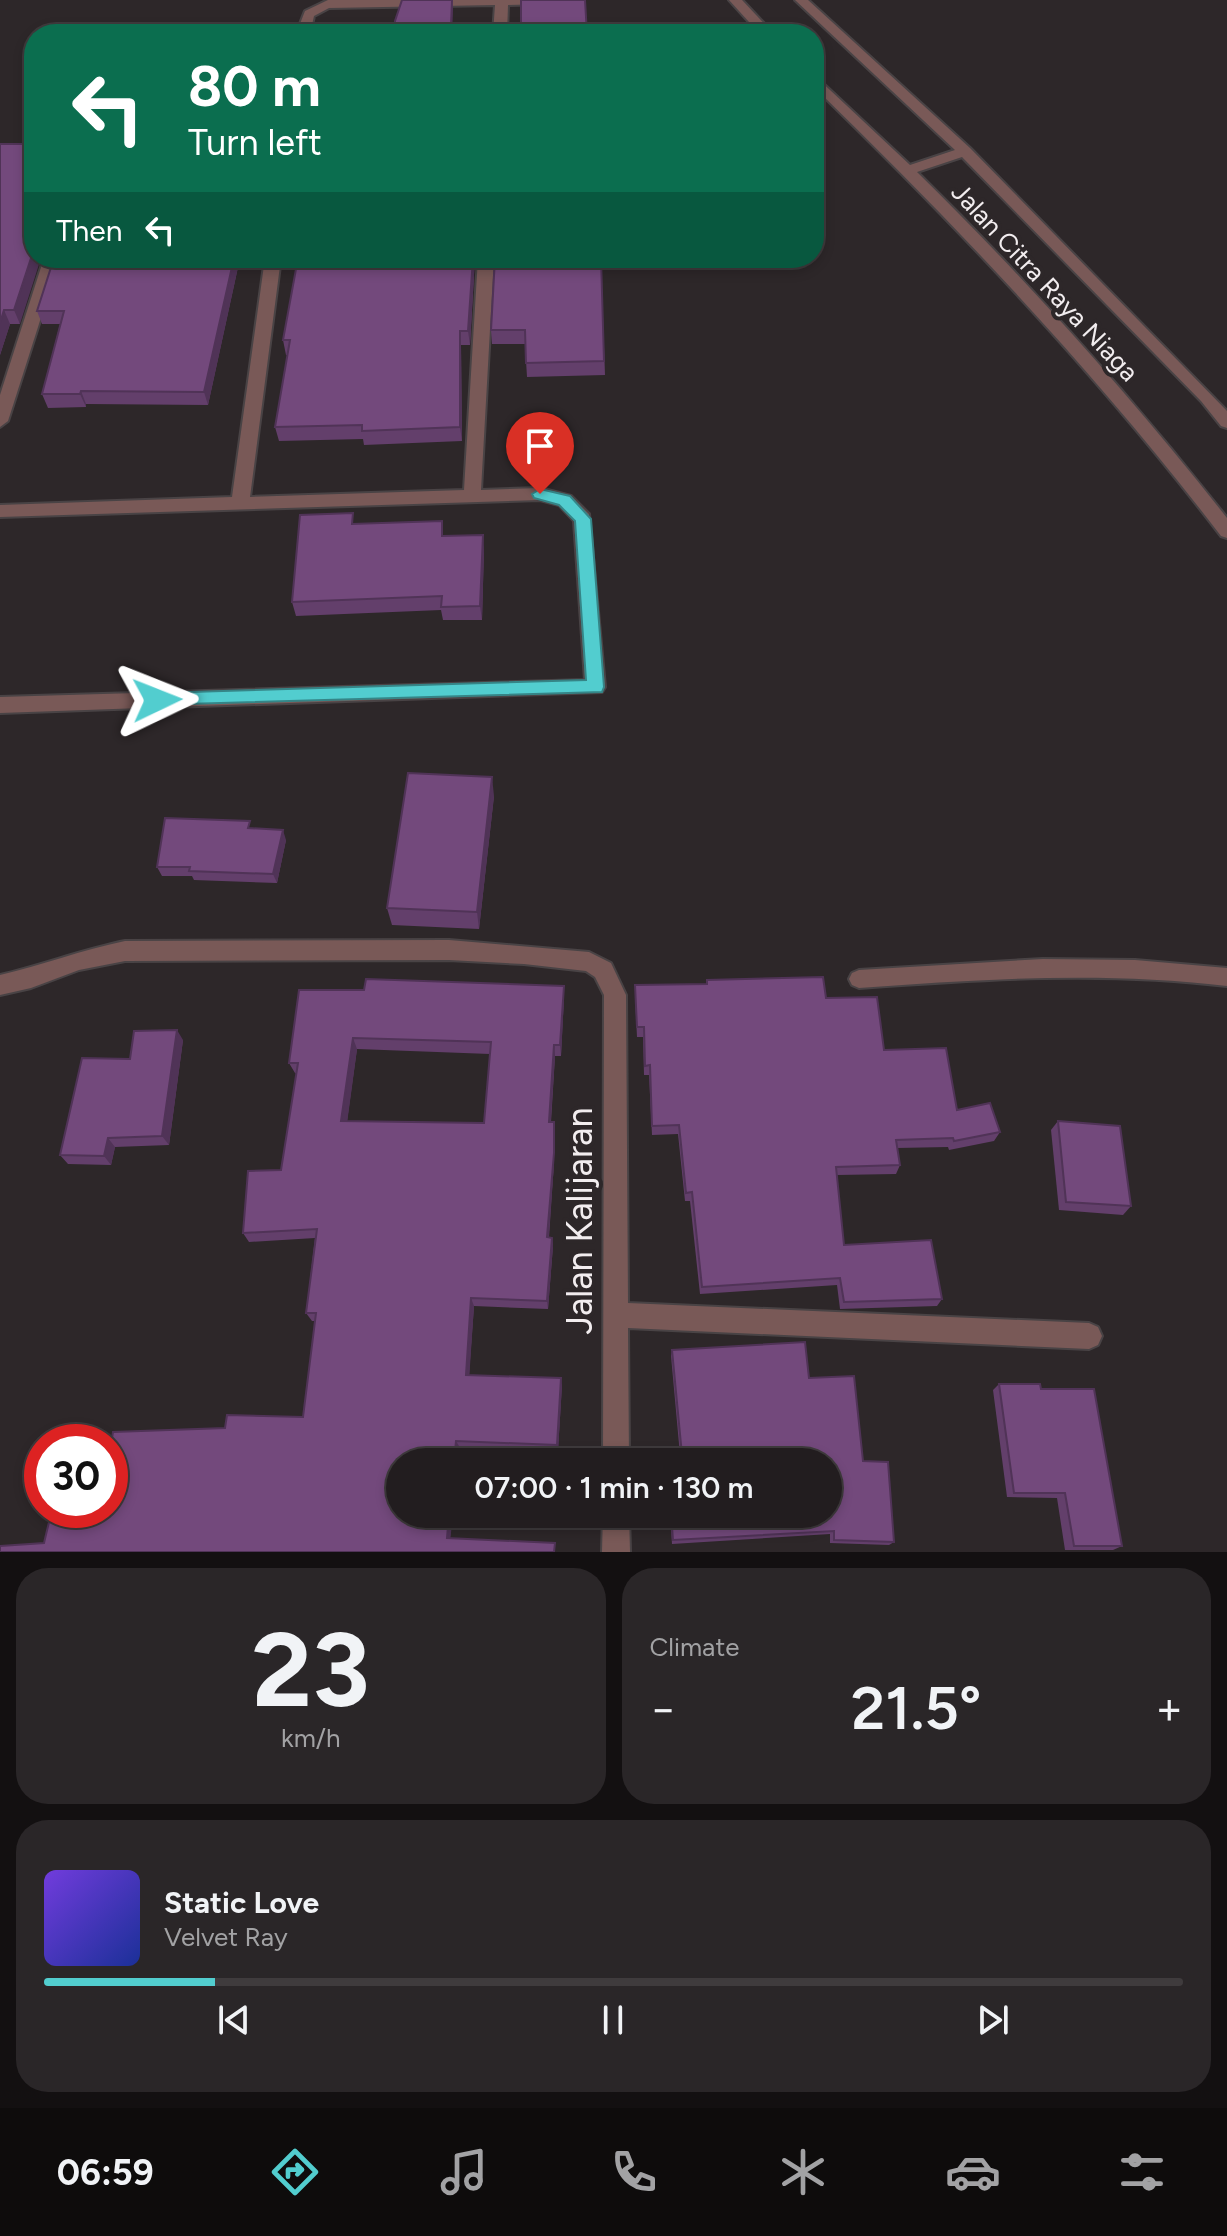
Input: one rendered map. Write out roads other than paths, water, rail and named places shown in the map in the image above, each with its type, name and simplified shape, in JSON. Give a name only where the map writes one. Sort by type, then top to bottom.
[{"type":"street","points":[[304,24],[312,8],[328,4],[546,0]]},
{"type":"street","points":[[735,0],[758,24]]},
{"type":"street","name":"Jalan Citra Raya Niaga","points":[[801,0],[965,151],[1207,397],[1227,422]]},
{"type":"street","points":[[501,24],[502,2]]},
{"type":"street","name":"Jalan Citra Raya Niaga","points":[[824,89],[908,170],[1134,414],[1227,531]]},
{"type":"street","points":[[908,170],[965,151]]},
{"type":"street","points":[[0,421],[49,268]]},
{"type":"street","points":[[240,503],[272,268]]},
{"type":"street","points":[[472,497],[485,268]]},
{"type":"street","points":[[1207,397],[1227,392]]},
{"type":"street","points":[[0,511],[540,494],[565,500],[583,519],[595,687],[0,705]]},
{"type":"street","name":"Jalan Kalijaran","points":[[0,985],[31,978],[78,960],[125,951],[449,950],[524,954],[589,962],[603,970],[610,981],[615,1008],[616,1448]]},
{"type":"street","points":[[615,1315],[1089,1336]]},
{"type":"street","points":[[616,1528],[616,1552]]},
{"type":"lane","points":[[859,979],[1001,969],[1116,969],[1227,977]]}]
